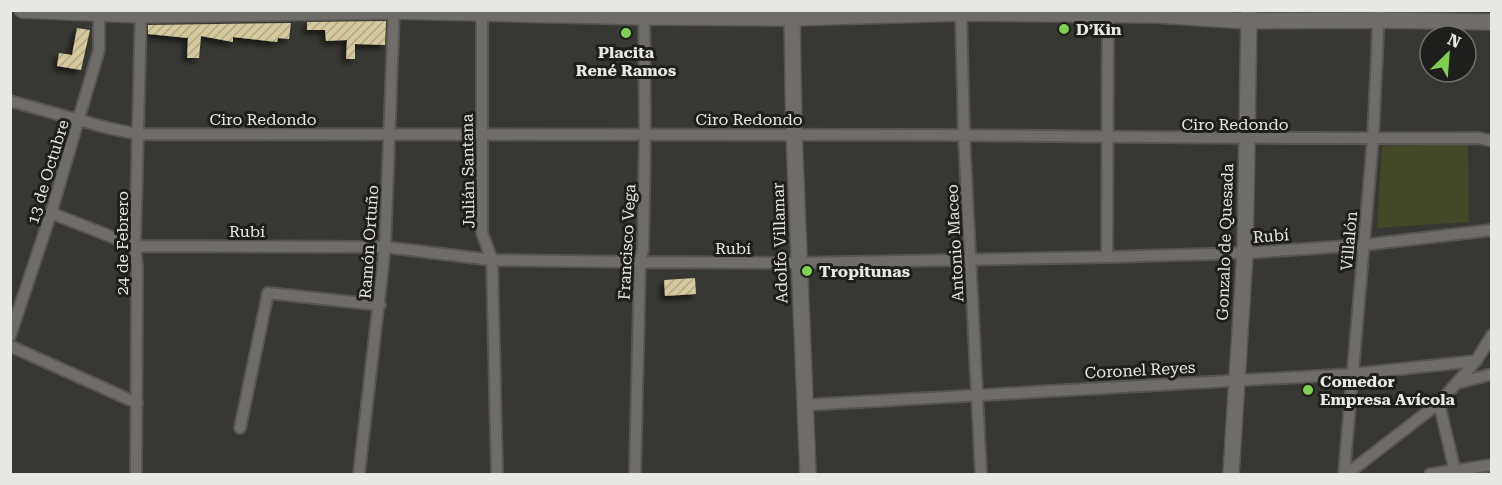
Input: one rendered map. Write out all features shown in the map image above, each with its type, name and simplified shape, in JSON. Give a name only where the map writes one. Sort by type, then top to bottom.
[{"type":"street","points":[[22,10],[94,13],[482,11],[644,14],[961,12],[1249,16],[1379,15],[1491,22]]},
{"type":"street","name":"Ramón Ortuño","points":[[359,474],[385,247],[394,11]]},
{"type":"street","name":"Julián Santana","points":[[482,11],[482,233],[492,260],[497,474]]},
{"type":"street","name":"Antonio Maceo","points":[[961,12],[964,136],[981,474]]},
{"type":"street","name":"13 de Octubre","points":[[10,336],[51,213],[99,50],[94,13]]},
{"type":"street","name":"24 de Febrero","points":[[136,474],[137,267],[135,246],[141,13]]},
{"type":"street","points":[[1107,258],[1108,13]]},
{"type":"street","name":"Francisco Vega","points":[[635,474],[640,262],[643,250],[644,14]]},
{"type":"street","name":"Adolfo Villamar","points":[[792,14],[794,135],[808,474]]},
{"type":"street","name":"Villalón","points":[[1345,474],[1373,139],[1379,15]]},
{"type":"street","name":"Gonzalo de Quesada","points":[[1231,474],[1245,253],[1249,16]]},
{"type":"street","name":"Ciro Redondo","points":[[10,101],[137,134],[1478,138],[1491,141]]},
{"type":"street","name":"Rubí","points":[[51,213],[135,246],[385,247],[492,260],[640,262],[799,263],[1107,258],[1245,253],[1363,245],[1491,230]]},
{"type":"street","points":[[240,428],[268,293],[380,305]]},
{"type":"street","points":[[1345,474],[1439,403],[1476,361],[1491,335]]},
{"type":"street","points":[[10,346],[137,403]]},
{"type":"street","name":"Coronel Reyes","points":[[805,405],[1353,374],[1476,361]]},
{"type":"street","points":[[1458,383],[1491,374]]},
{"type":"street","points":[[1439,403],[1455,471]]},
{"type":"street","points":[[1430,474],[1491,465]]},
{"type":"green space","points":[[1468,144],[1469,222],[1377,228],[1382,146]]},
{"type":"building","points":[[386,21],[385,45],[355,44],[355,59],[346,59],[347,40],[326,41],[325,30],[307,30],[307,22]]},
{"type":"building","points":[[291,23],[289,39],[278,38],[277,42],[233,37],[233,42],[201,36],[199,58],[187,58],[188,38],[148,34],[148,25]]},
{"type":"building","points":[[77,28],[90,30],[81,70],[57,66],[59,53],[72,55]]},
{"type":"building","points":[[695,278],[696,294],[665,296],[664,280]]},
{"type":"place","name":"D’Kin","points":[[1064,29]]},
{"type":"place","name":"Placita René Ramos","points":[[626,33]]},
{"type":"place","name":"Tropitunas","points":[[807,271]]},
{"type":"place","name":"Comedor Empresa Avícola","points":[[1308,390]]}]
